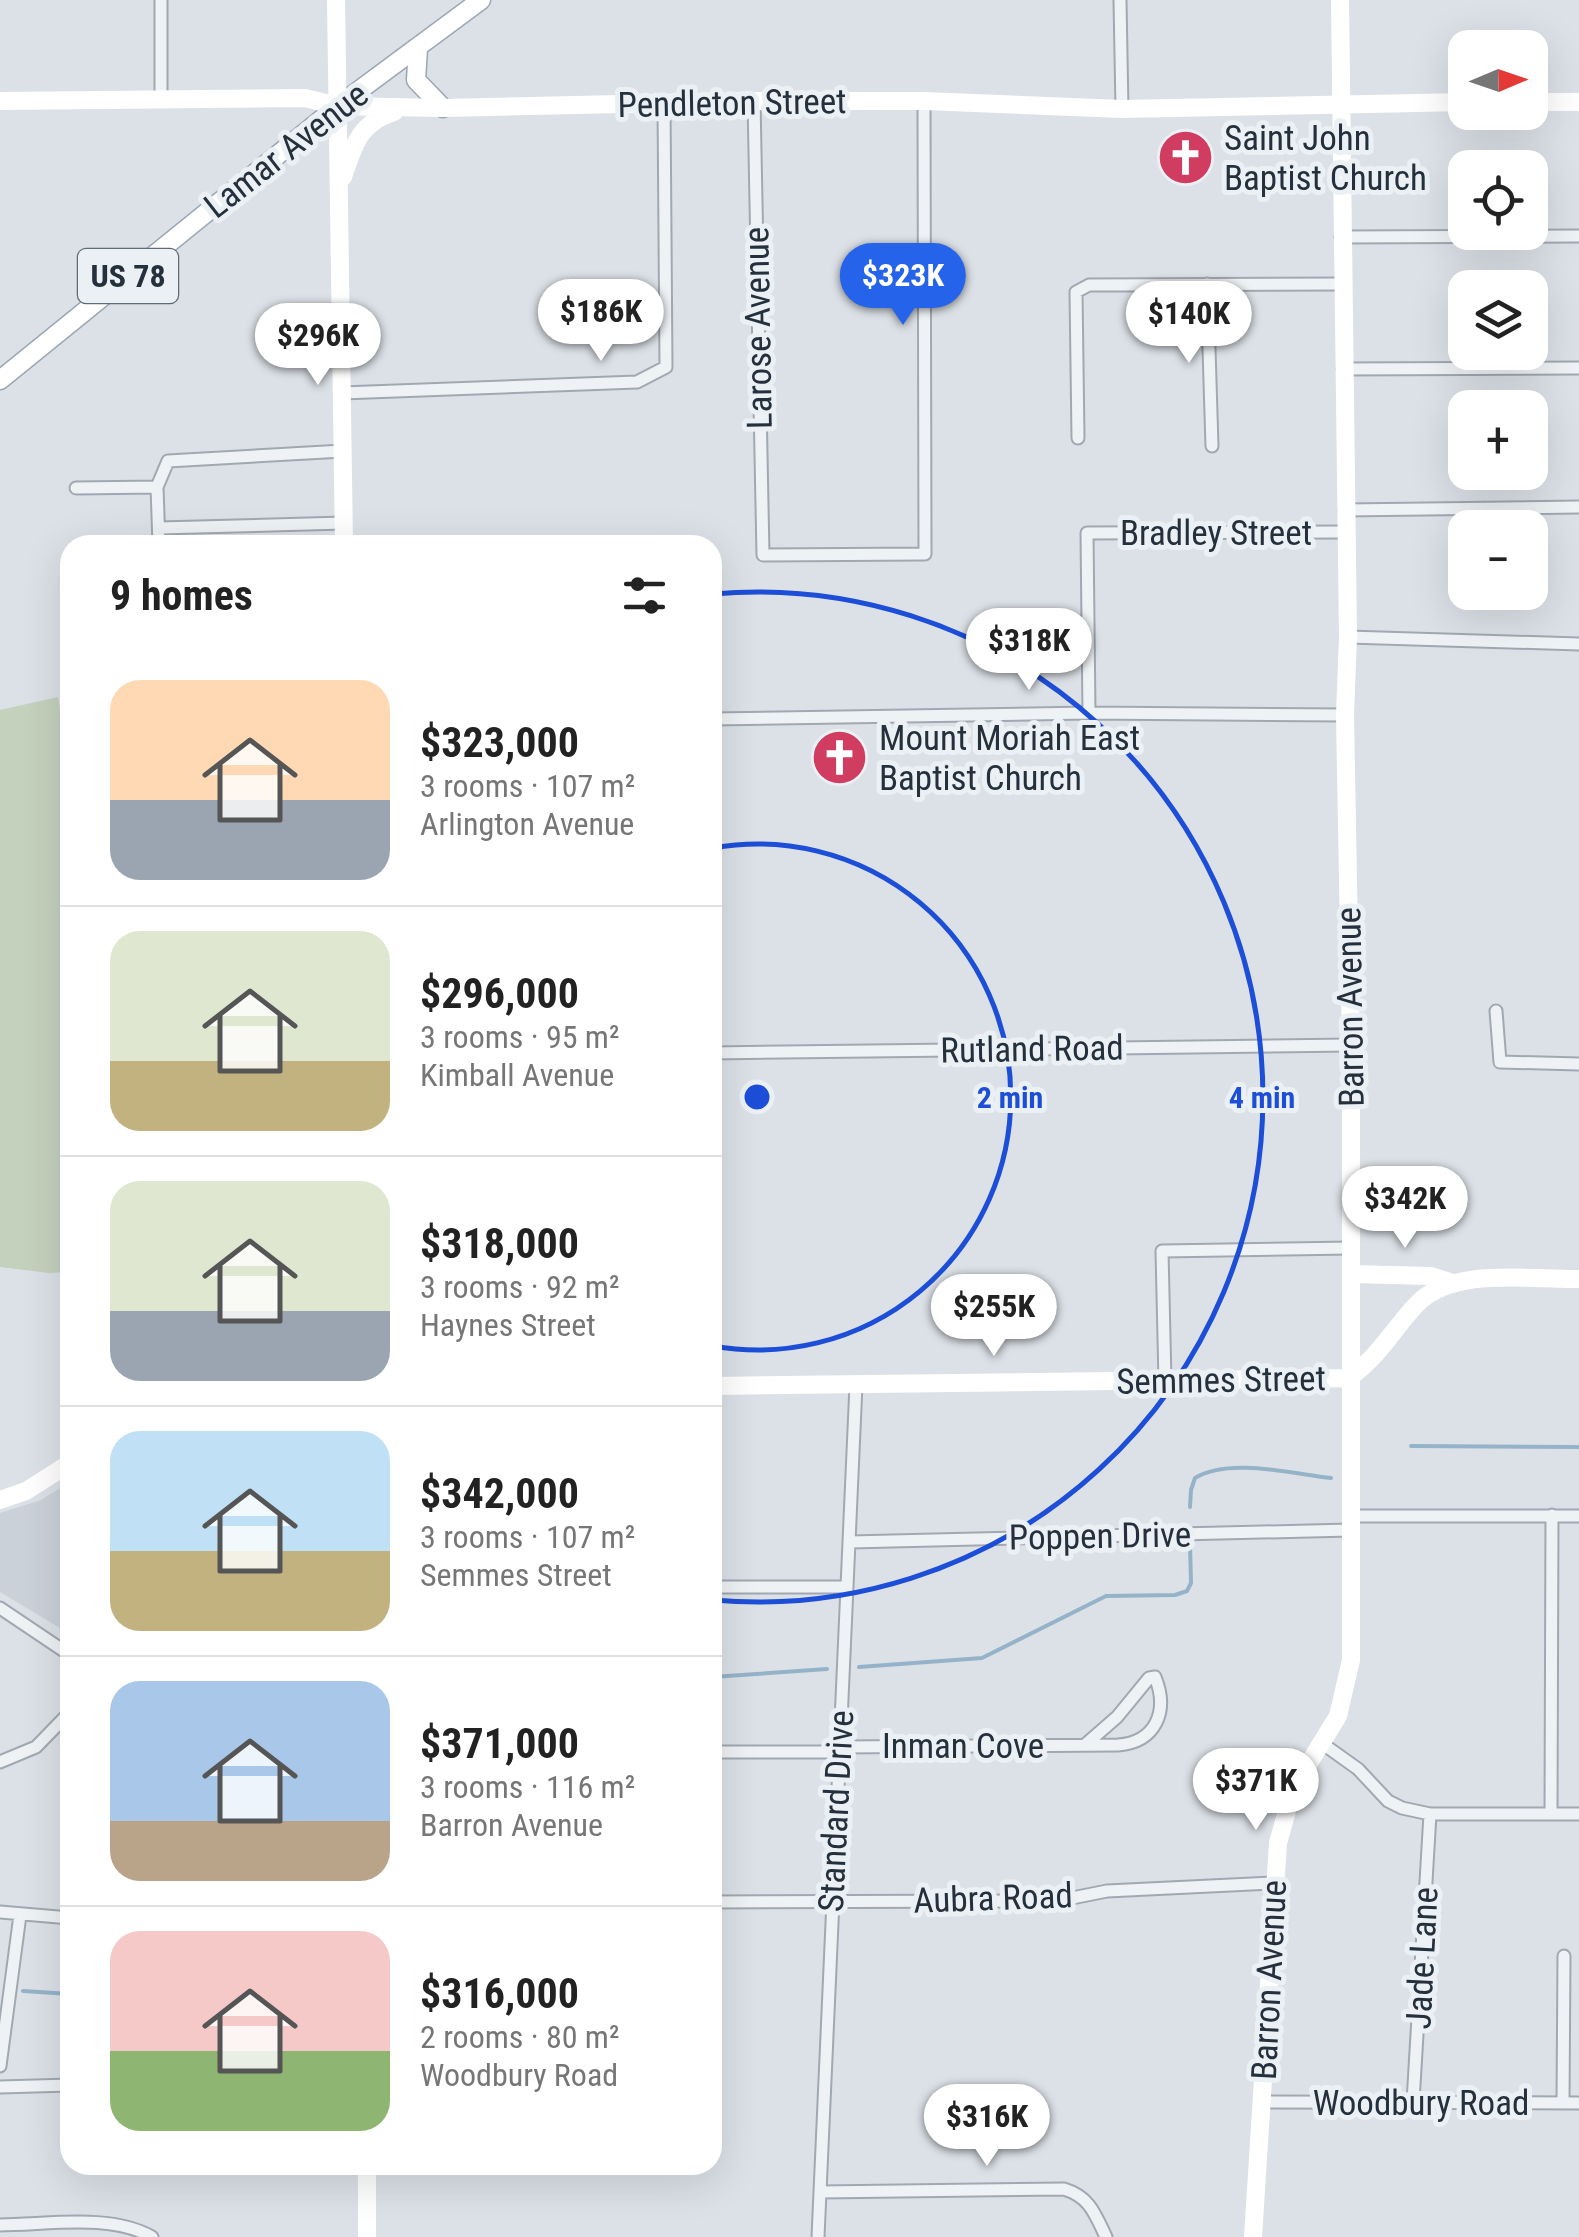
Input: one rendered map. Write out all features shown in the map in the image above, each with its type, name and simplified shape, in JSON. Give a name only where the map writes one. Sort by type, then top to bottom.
[{"type":"main road","points":[[336,0],[344,535]]},
{"type":"main road","name":"Lamar Avenue","points":[[0,380],[338,106],[481,0]]},
{"type":"main road","name":"Barron Avenue","points":[[1253,2237],[1274,1883],[1287,1805],[1324,1744],[1342,1704],[1351,1660],[1351,1044],[1340,0]]},
{"type":"main road","points":[[418,48],[416,80],[443,108]]},
{"type":"main road","name":"Pendleton Street","points":[[0,101],[305,98],[338,106],[443,108],[754,101],[924,102],[1122,109],[1448,102]]},
{"type":"main road","points":[[1548,102],[1579,102]]},
{"type":"main road","points":[[339,187],[368,123],[410,107]]},
{"type":"main road","points":[[1351,1274],[1430,1276],[1450,1282],[1579,1280]]},
{"type":"main road","name":"Semmes Street","points":[[722,1386],[1349,1378],[1375,1358],[1418,1302],[1450,1282]]},
{"type":"main road","points":[[0,1500],[26,1491],[60,1469]]},
{"type":"main road","points":[[367,2175],[367,2237]]},
{"type":"street","points":[[161,0],[161,99]]},
{"type":"street","points":[[1120,0],[1122,109]]},
{"type":"street","name":"Larose Avenue","points":[[754,101],[763,555],[924,554],[924,102]]},
{"type":"street","points":[[342,393],[637,382],[666,368],[664,103]]},
{"type":"street","points":[[1342,237],[1579,236]]},
{"type":"street","points":[[1208,284],[1212,446]]},
{"type":"street","points":[[1078,438],[1076,292],[1088,285],[1342,284]]},
{"type":"street","points":[[1343,369],[1579,368]]},
{"type":"street","points":[[160,535],[157,488],[168,461],[343,451]]},
{"type":"street","points":[[76,488],[157,488]]},
{"type":"street","name":"Bradley Street","points":[[1346,510],[1579,507]]},
{"type":"street","points":[[160,528],[344,523]]},
{"type":"street","name":"Bradley Street","points":[[1089,713],[1087,533],[1346,532]]},
{"type":"street","points":[[1348,636],[1579,644]]},
{"type":"street","points":[[722,719],[1089,713],[1345,715]]},
{"type":"street","points":[[1496,1011],[1500,1062],[1579,1064]]},
{"type":"street","name":"Rutland Road","points":[[722,1053],[1351,1044]]},
{"type":"street","points":[[1165,1381],[1162,1250],[1351,1248]]},
{"type":"street","name":"Standard Drive","points":[[818,2237],[856,1385]]},
{"type":"street","points":[[1551,1814],[1552,1516]]},
{"type":"street","name":"Poppen Drive","points":[[850,1542],[1579,1516]]},
{"type":"street","points":[[722,1588],[847,1586]]},
{"type":"street","points":[[0,1608],[60,1648]]},
{"type":"street","name":"Inman Cove","points":[[722,1752],[1126,1744],[1147,1736],[1156,1725],[1159,1711],[1155,1677],[1149,1678],[1117,1717],[1086,1744]]},
{"type":"street","points":[[0,1762],[36,1747],[60,1722]]},
{"type":"street","points":[[1324,1744],[1358,1768],[1388,1801],[1402,1808],[1430,1814],[1579,1814]]},
{"type":"street","name":"Jade Lane","points":[[1413,2102],[1430,1814]]},
{"type":"street","name":"Aubra Road","points":[[722,1902],[1057,1901],[1107,1891],[1274,1883]]},
{"type":"street","points":[[0,1912],[60,1917]]},
{"type":"street","points":[[0,2066],[20,1914]]},
{"type":"street","points":[[1564,1956],[1564,2103]]},
{"type":"street","points":[[0,2086],[60,2085]]},
{"type":"street","name":"Woodbury Road","points":[[1262,2102],[1579,2103]]},
{"type":"street","points":[[820,2192],[1064,2189],[1089,2202],[1106,2237]]},
{"type":"street","points":[[0,2226],[111,2224],[137,2229],[152,2237]]},
{"type":"shaded area","points":[[60,1488],[60,1628],[0,1592],[0,1513],[41,1500]]},
{"type":"green space","points":[[58,697],[60,710],[60,1272],[0,1267],[0,710]]},
{"type":"waterway","points":[[1411,1446],[1579,1447]]},
{"type":"waterway","points":[[1190,1507],[1195,1478],[1209,1472],[1243,1468],[1331,1478]]},
{"type":"waterway","points":[[859,1667],[982,1658],[1106,1596],[1175,1595],[1187,1591],[1191,1583],[1190,1544]]},
{"type":"waterway","points":[[722,1676],[827,1669]]},
{"type":"waterway","points":[[23,1991],[60,1993]]},
{"type":"place","name":"Saint John Baptist Church","points":[[1185,158]]},
{"type":"place","name":"Mount Moriah East Baptist Church","points":[[840,758]]}]
